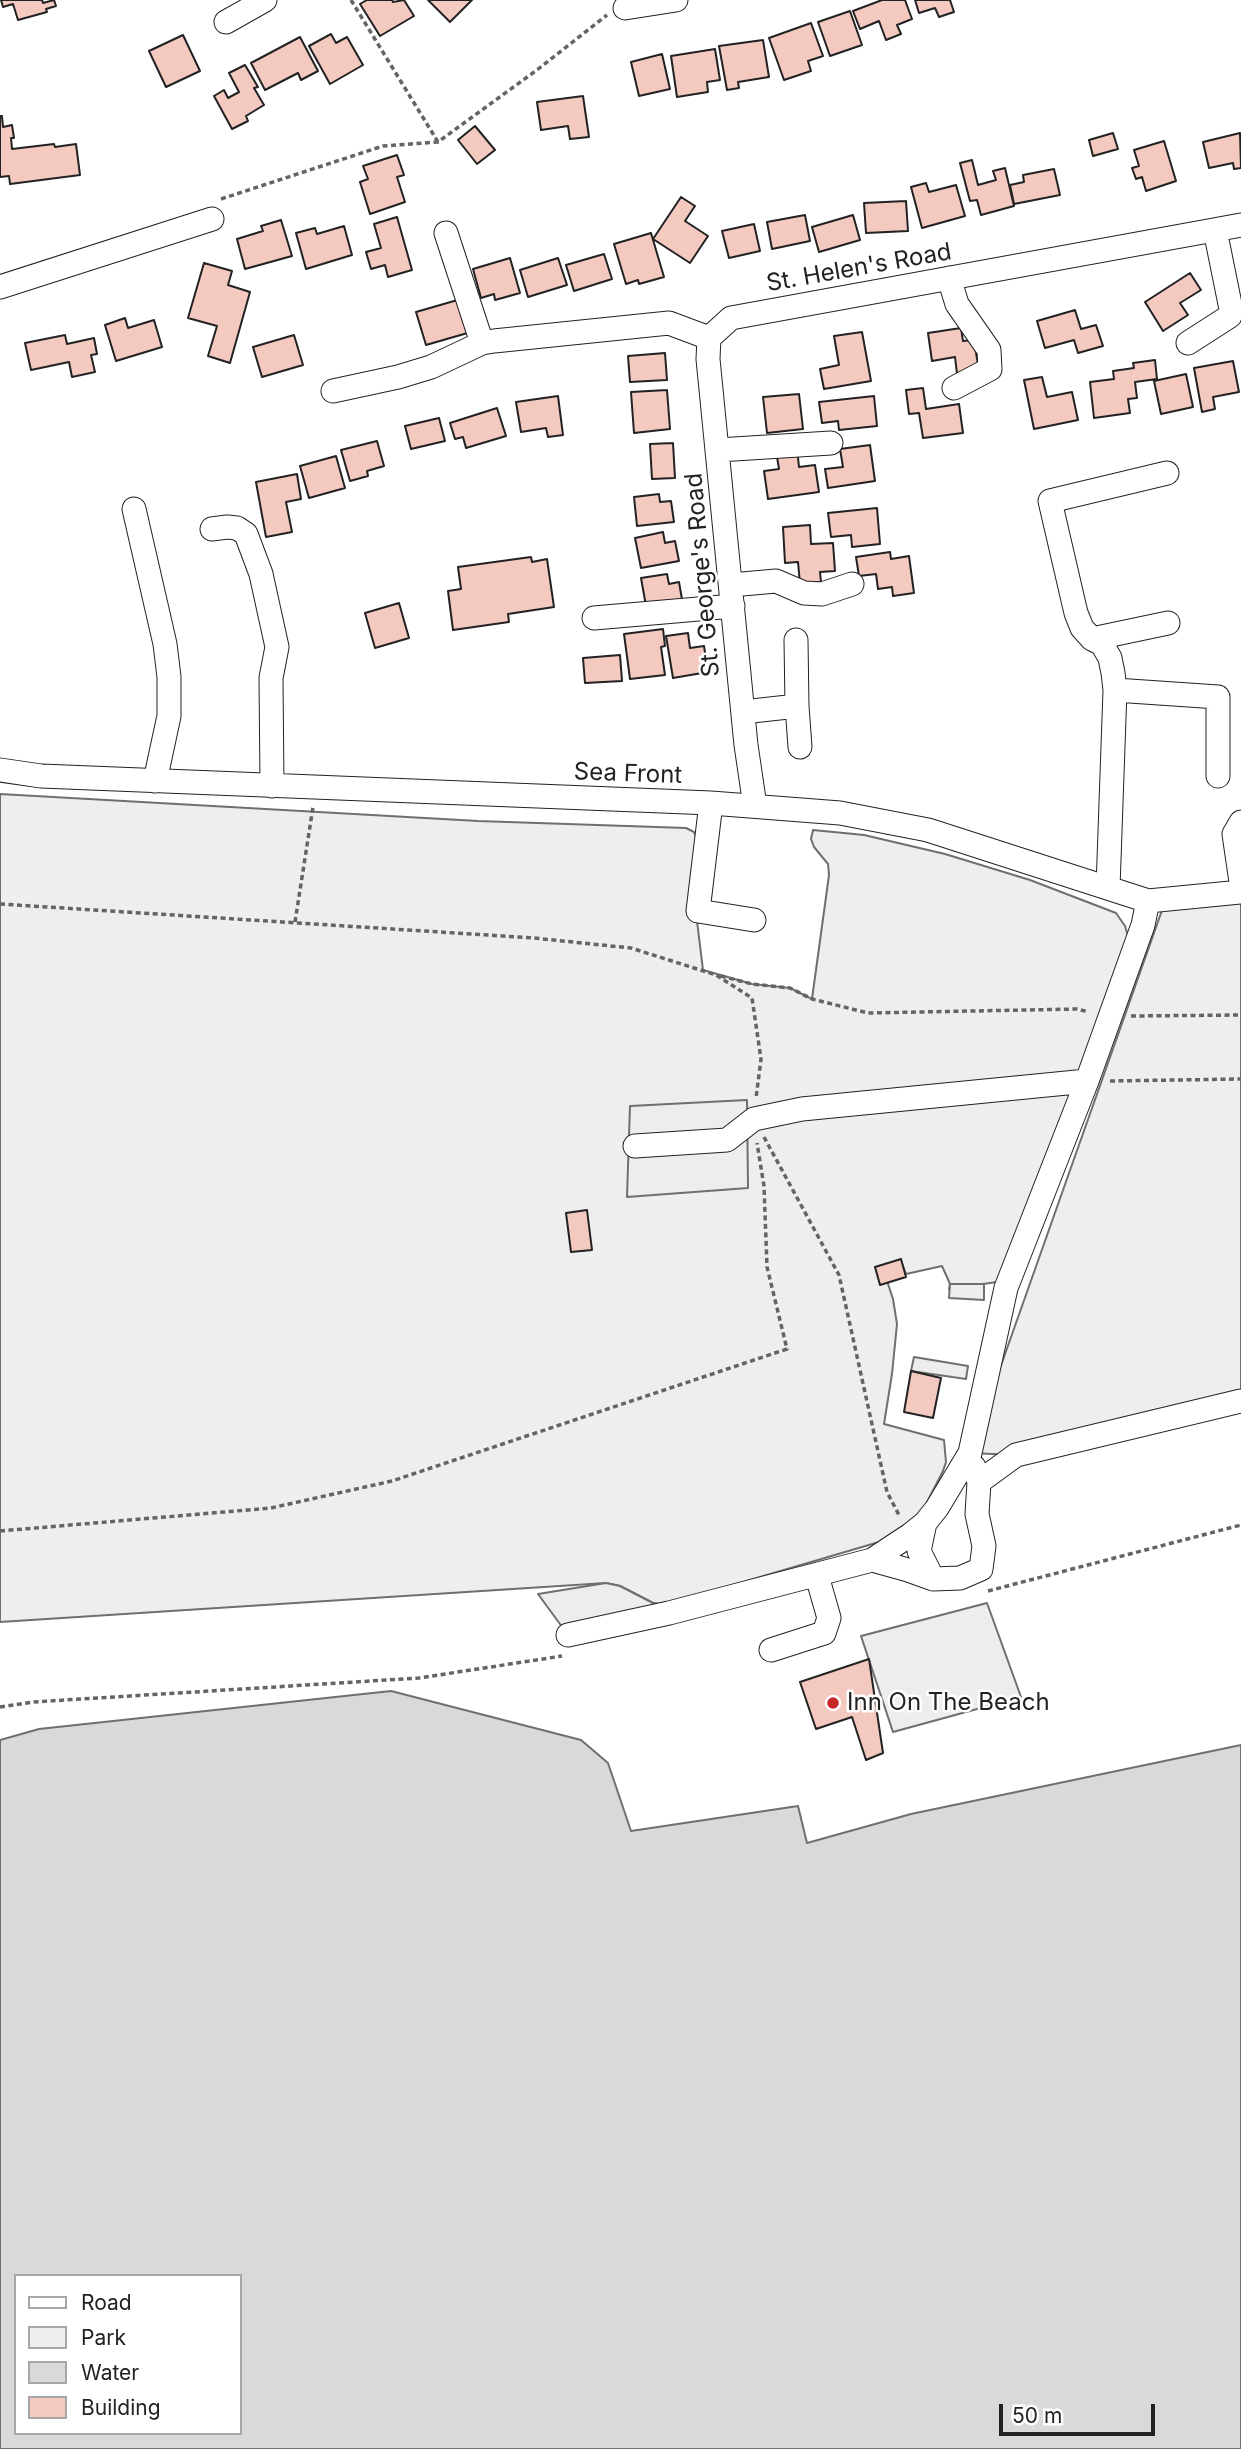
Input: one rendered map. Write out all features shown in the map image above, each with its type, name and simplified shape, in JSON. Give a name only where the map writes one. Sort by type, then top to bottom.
[{"type":"street","points":[[226,22],[265,0]]},
{"type":"street","points":[[625,8],[677,0]]},
{"type":"street","points":[[0,287],[214,210]]},
{"type":"street","name":"St. Helen's Road","points":[[709,338],[731,318],[1241,225]]},
{"type":"street","points":[[1188,343],[1230,316],[1231,309],[1215,230]]},
{"type":"street","points":[[446,233],[488,342]]},
{"type":"street","points":[[949,278],[961,312],[989,350],[990,369],[954,388]]},
{"type":"street","points":[[333,391],[432,367],[488,342],[669,323],[709,338]]},
{"type":"street","name":"St. George's Road","points":[[709,338],[708,359],[743,712],[755,806]]},
{"type":"street","points":[[718,450],[831,443]]},
{"type":"street","points":[[1108,888],[1115,690],[1110,657],[1102,644],[1092,639],[1082,628],[1076,612],[1051,501],[1167,472]]},
{"type":"street","points":[[134,509],[166,644],[169,677],[169,716],[155,781]]},
{"type":"street","points":[[212,529],[237,528],[246,534],[261,574],[277,647],[271,678],[272,786]]},
{"type":"street","points":[[594,618],[732,595],[776,580],[804,593],[822,594],[852,583]]},
{"type":"street","points":[[1092,639],[1168,623]]},
{"type":"street","points":[[796,639],[800,747]]},
{"type":"street","points":[[1115,690],[1218,697],[1218,776]]},
{"type":"street","points":[[743,712],[797,706]]},
{"type":"street","name":"Sea Front","points":[[0,770],[41,776],[711,803],[840,813],[928,830],[1148,901],[1241,892]]},
{"type":"street","points":[[711,803],[698,911],[754,920]]},
{"type":"street","points":[[1241,822],[1234,834],[1241,882]]},
{"type":"street","points":[[568,1635],[669,1613],[872,1560],[918,1529],[937,1508],[970,1453],[1006,1288],[1111,1017],[1143,925],[1148,901]]},
{"type":"street","points":[[635,1146],[727,1140],[754,1119],[803,1109],[1087,1081]]},
{"type":"street","points":[[979,1482],[1016,1455],[1241,1401]]},
{"type":"street","points":[[872,1560],[933,1579],[960,1578],[981,1569],[984,1546],[977,1514],[979,1482],[970,1453]]},
{"type":"street","points":[[918,1529],[919,1551],[933,1579]]},
{"type":"street","points":[[771,1650],[824,1633],[829,1618],[817,1576]]},
{"type":"path","points":[[351,0],[438,142]]},
{"type":"path","points":[[214,210],[383,146],[438,142],[608,15],[625,8]]},
{"type":"path","points":[[295,922],[316,787]]},
{"type":"path","points":[[0,904],[534,937],[631,948],[716,975],[752,984],[790,988],[812,999],[868,1013],[1077,1009],[1111,1017],[1241,1015]]},
{"type":"path","points":[[0,1531],[271,1508],[393,1481],[787,1349],[766,1267],[764,1186],[754,1119],[761,1059],[752,998],[716,975]]},
{"type":"path","points":[[1087,1081],[1241,1079]]},
{"type":"path","points":[[754,1119],[839,1275],[887,1492],[918,1529]]},
{"type":"green space","points":[[0,794],[478,821],[686,828],[694,832],[697,840],[697,921],[703,970],[752,984],[790,988],[812,999],[829,875],[828,864],[811,839],[813,830],[864,835],[945,854],[1030,880],[1116,913],[1125,926],[1128,936],[1127,949],[997,1282],[949,1289],[950,1284],[942,1266],[906,1274],[901,1261],[882,1266],[893,1299],[897,1324],[884,1424],[944,1440],[946,1462],[924,1508],[915,1518],[879,1542],[665,1605],[653,1603],[620,1586],[606,1583],[0,1622]]},
{"type":"green space","points":[[1241,886],[1241,1398],[1016,1455],[970,1453],[1166,899]]},
{"type":"shaded area","points":[[747,1100],[748,1188],[627,1197],[630,1106]]},
{"type":"shaded area","points":[[950,1284],[984,1284],[984,1300],[949,1298]]},
{"type":"shaded area","points":[[914,1357],[968,1366],[966,1379],[911,1371]]},
{"type":"shaded area","points":[[606,1583],[620,1586],[653,1603],[665,1605],[568,1635],[538,1594]]},
{"type":"shaded area","points":[[987,1603],[1021,1697],[893,1732],[861,1636]]},
{"type":"water","points":[[391,1691],[581,1740],[608,1763],[631,1831],[798,1806],[807,1843],[911,1814],[1241,1745],[1241,2449],[0,2449],[0,1740],[39,1729]]},
{"type":"building","points":[[1,0],[42,0],[43,3],[54,0],[56,6],[46,9],[47,12],[18,20],[13,4],[3,7]]},
{"type":"building","points":[[367,0],[404,0],[414,16],[380,36],[360,4]]},
{"type":"building","points":[[428,0],[472,0],[450,22]]},
{"type":"building","points":[[882,0],[905,0],[912,19],[897,25],[901,34],[886,40],[879,21],[860,29],[853,11]]},
{"type":"building","points":[[915,0],[950,0],[954,12],[939,17],[935,8],[919,13]]},
{"type":"building","points":[[850,11],[862,45],[830,56],[818,22]]},
{"type":"building","points":[[811,23],[823,56],[808,61],[811,71],[784,80],[769,38]]},
{"type":"building","points":[[331,34],[336,43],[347,37],[363,65],[330,84],[309,46]]},
{"type":"building","points":[[183,35],[200,71],[166,87],[149,51]]},
{"type":"building","points":[[300,37],[318,71],[301,80],[298,73],[265,90],[251,63]]},
{"type":"building","points":[[763,40],[769,77],[738,82],[739,88],[727,90],[719,46]]},
{"type":"building","points":[[715,49],[720,80],[707,82],[708,92],[677,97],[671,56]]},
{"type":"building","points":[[662,54],[670,89],[639,96],[631,62]]},
{"type":"building","points":[[245,65],[258,87],[254,88],[264,105],[246,116],[248,121],[232,129],[214,96],[224,90],[228,98],[239,92],[229,73]]},
{"type":"building","points":[[583,96],[589,137],[570,139],[568,126],[541,130],[537,102]]},
{"type":"building","points":[[0,116],[3,127],[12,125],[12,149],[76,144],[80,175],[10,184],[9,176],[0,177]]},
{"type":"building","points":[[475,126],[495,150],[477,164],[458,140]]},
{"type":"building","points":[[1113,133],[1118,149],[1093,156],[1089,140]]},
{"type":"building","points":[[1240,133],[1241,168],[1234,169],[1233,163],[1209,168],[1203,142]]},
{"type":"building","points":[[1164,141],[1176,181],[1146,191],[1142,177],[1136,179],[1132,168],[1139,166],[1134,150]]},
{"type":"building","points":[[397,155],[404,175],[397,177],[405,202],[370,214],[360,182],[368,179],[363,166]]},
{"type":"building","points":[[972,160],[978,185],[996,180],[993,171],[1005,168],[1014,206],[981,215],[977,200],[970,201],[960,163]]},
{"type":"building","points":[[1054,169],[1060,195],[1014,204],[1010,185],[1024,182],[1023,175]]},
{"type":"building","points":[[926,183],[929,192],[956,185],[965,216],[922,228],[911,187]]},
{"type":"building","points":[[681,197],[695,206],[685,221],[708,236],[690,263],[653,239]]},
{"type":"building","points":[[906,201],[908,231],[866,233],[864,203]]},
{"type":"building","points":[[805,215],[810,241],[772,249],[767,222]]},
{"type":"building","points":[[853,215],[860,240],[819,252],[812,227]]},
{"type":"building","points":[[397,217],[412,270],[388,277],[385,265],[371,269],[366,252],[381,248],[374,224]]},
{"type":"building","points":[[281,220],[292,256],[245,269],[237,239],[263,231],[261,226]]},
{"type":"building","points":[[754,224],[760,251],[729,258],[722,231]]},
{"type":"building","points":[[344,226],[352,255],[306,269],[296,233],[315,228],[317,234]]},
{"type":"building","points":[[651,233],[664,277],[639,284],[638,280],[626,284],[614,244]]},
{"type":"building","points":[[604,254],[612,279],[574,291],[566,265]]},
{"type":"building","points":[[510,258],[520,293],[495,300],[494,294],[481,298],[473,269]]},
{"type":"building","points":[[558,258],[567,285],[528,297],[520,270]]},
{"type":"building","points":[[204,263],[232,271],[228,285],[250,292],[230,363],[208,356],[217,326],[188,318]]},
{"type":"building","points":[[1190,273],[1201,290],[1180,303],[1188,315],[1163,331],[1145,302]]},
{"type":"building","points":[[461,299],[471,332],[426,345],[416,312]]},
{"type":"building","points":[[1075,310],[1081,329],[1096,325],[1103,346],[1078,353],[1074,340],[1045,348],[1037,321]]},
{"type":"building","points":[[125,318],[128,328],[154,320],[162,347],[116,361],[105,325]]},
{"type":"building","points":[[961,328],[963,341],[974,340],[979,371],[957,374],[955,357],[932,361],[928,333]]},
{"type":"building","points":[[862,332],[871,381],[824,389],[820,369],[839,365],[834,336]]},
{"type":"building","points":[[65,335],[67,344],[94,338],[97,354],[91,355],[95,372],[72,377],[69,362],[31,370],[25,343]]},
{"type":"building","points":[[294,335],[303,365],[262,377],[253,347]]},
{"type":"building","points":[[665,353],[667,380],[630,382],[628,356]]},
{"type":"building","points":[[1155,360],[1157,379],[1135,382],[1137,398],[1128,399],[1130,413],[1094,418],[1090,382],[1114,379],[1113,371],[1134,368],[1133,363]]},
{"type":"building","points":[[1233,361],[1239,392],[1213,397],[1215,409],[1202,412],[1194,368]]},
{"type":"building","points":[[1186,374],[1193,407],[1161,414],[1154,381]]},
{"type":"building","points":[[1042,377],[1047,397],[1072,392],[1078,420],[1034,429],[1024,380]]},
{"type":"building","points":[[923,388],[926,409],[959,404],[963,433],[923,438],[919,413],[909,414],[906,390]]},
{"type":"building","points":[[667,390],[670,429],[634,433],[631,392]]},
{"type":"building","points":[[799,394],[803,429],[767,433],[763,397]]},
{"type":"building","points":[[558,396],[563,435],[548,437],[546,428],[521,432],[516,402]]},
{"type":"building","points":[[874,396],[877,426],[839,430],[838,421],[822,423],[819,402]]},
{"type":"building","points":[[497,408],[506,436],[466,448],[463,437],[455,439],[450,423]]},
{"type":"building","points":[[439,418],[445,441],[411,449],[405,426]]},
{"type":"building","points":[[377,441],[384,466],[367,471],[368,476],[350,481],[341,450]]},
{"type":"building","points":[[673,443],[675,478],[652,479],[650,444]]},
{"type":"building","points":[[870,445],[875,481],[828,488],[825,469],[843,467],[840,449]]},
{"type":"building","points":[[797,448],[799,467],[815,465],[819,492],[768,499],[764,471],[779,469],[776,451]]},
{"type":"building","points":[[336,456],[345,488],[309,498],[300,466]]},
{"type":"building","points":[[297,474],[301,499],[286,502],[292,532],[266,537],[256,482]]},
{"type":"building","points":[[659,494],[660,502],[671,501],[674,522],[637,526],[634,497]]},
{"type":"building","points":[[877,508],[880,544],[852,547],[851,535],[831,537],[828,513]]},
{"type":"building","points":[[810,525],[811,544],[833,543],[835,571],[820,572],[821,582],[800,584],[798,562],[785,563],[783,527]]},
{"type":"building","points":[[663,532],[665,543],[675,541],[679,561],[641,568],[635,538]]},
{"type":"building","points":[[890,552],[891,559],[909,556],[914,593],[893,596],[892,587],[878,589],[876,574],[859,576],[856,557]]},
{"type":"building","points":[[531,557],[532,562],[547,559],[554,607],[508,614],[509,622],[453,630],[448,591],[461,589],[458,567]]},
{"type":"building","points":[[667,574],[669,584],[679,582],[683,605],[646,606],[641,578]]},
{"type":"building","points":[[399,603],[409,638],[375,648],[365,613]]},
{"type":"building","points":[[663,629],[665,646],[661,647],[665,675],[630,679],[624,634]]},
{"type":"building","points":[[688,633],[690,648],[704,646],[708,672],[673,678],[666,636]]},
{"type":"building","points":[[620,655],[622,681],[585,683],[583,658]]},
{"type":"building","points":[[587,1210],[592,1250],[571,1252],[566,1213]]},
{"type":"building","points":[[901,1259],[906,1277],[880,1285],[875,1267]]},
{"type":"building","points":[[911,1371],[941,1378],[933,1418],[904,1412]]},
{"type":"building","points":[[869,1659],[883,1753],[866,1760],[852,1717],[816,1729],[800,1682]]},
{"type":"place","name":"Inn On The Beach","points":[[833,1703]]}]
